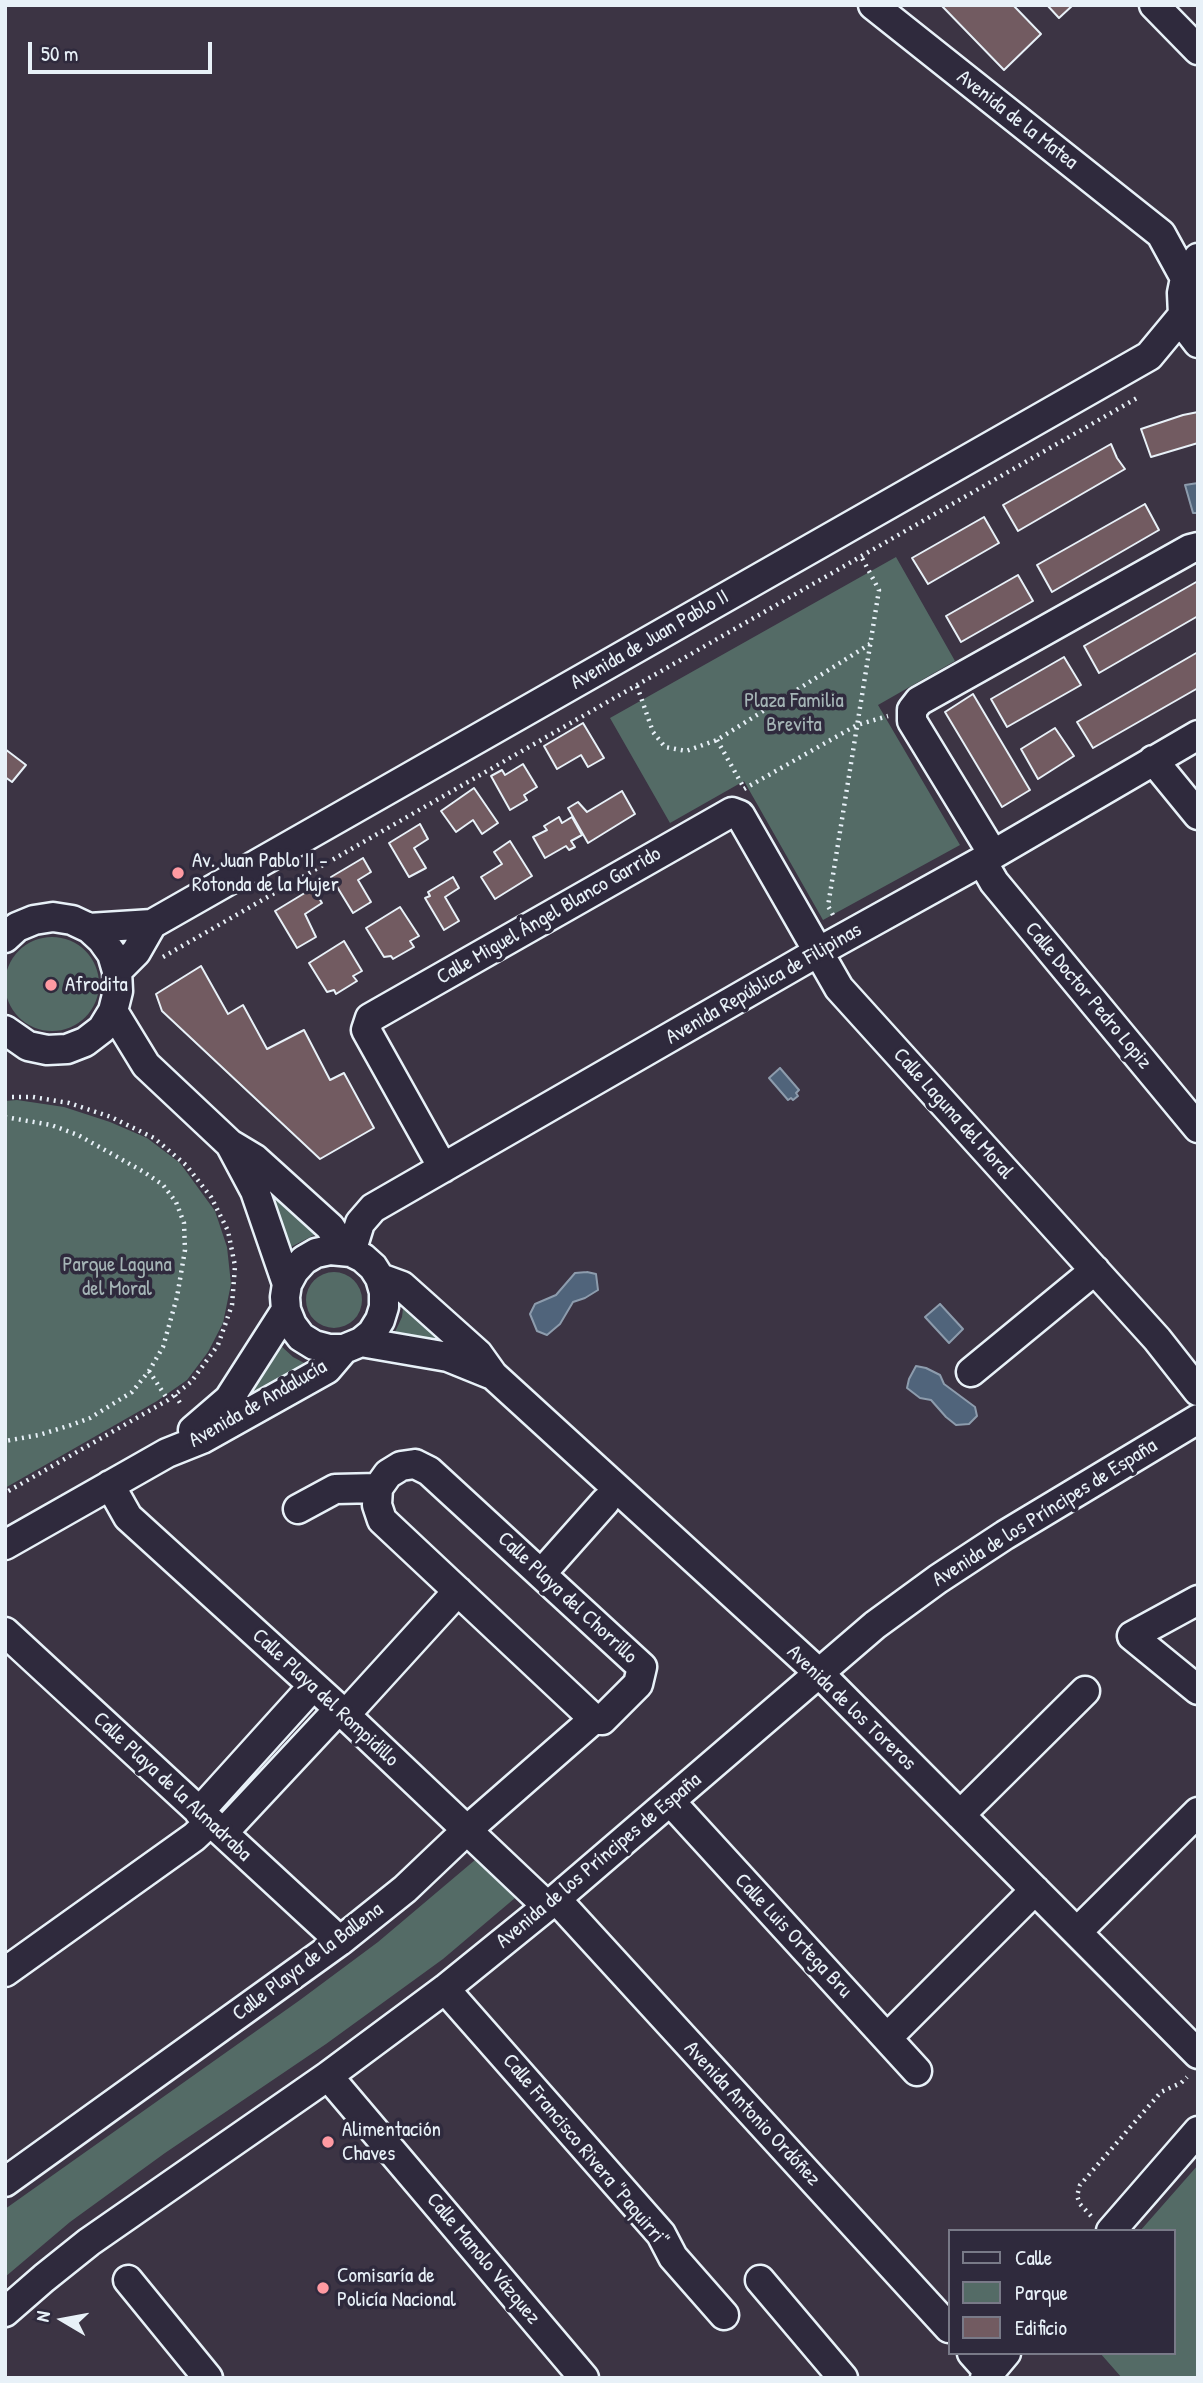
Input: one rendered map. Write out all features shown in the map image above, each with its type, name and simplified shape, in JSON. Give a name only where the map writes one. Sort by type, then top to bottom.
[{"type":"street","name":"Avenida de la Matea","points":[[873,5],[1161,234],[1191,268]]},
{"type":"street","points":[[1154,5],[1198,50]]},
{"type":"street","name":"Avenida de la Matea","points":[[1161,234],[1198,244]]},
{"type":"street","points":[[1191,268],[1182,293],[1183,315],[1188,330],[1198,343]]},
{"type":"street","name":"Avenida de Juan Pablo II","points":[[89,928],[152,924],[1149,356],[1183,315]]},
{"type":"street","name":"Avenida de Juan Pablo II","points":[[1149,356],[1198,353]]},
{"type":"street","points":[[912,710],[919,701],[1190,549],[1198,547]]},
{"type":"street","name":"Calle Doctor Pedro Lopiz","points":[[912,710],[912,720],[987,857],[994,882],[1198,1128]]},
{"type":"street","name":"Avenida República de Filipinas","points":[[348,1251],[360,1223],[373,1208],[1198,735]]},
{"type":"street","points":[[1153,760],[1198,815]]},
{"type":"street","points":[[738,800],[740,815],[818,952]]},
{"type":"street","name":"Calle Miguel Ángel Blanco Garrido","points":[[443,1168],[366,1030],[370,1018],[738,800]]},
{"type":"street","points":[[5,938],[17,928],[34,920],[72,920],[89,928],[102,940],[117,971],[118,991],[113,1011],[102,1028],[85,1042],[67,1049],[47,1050],[28,1046],[7,1034]]},
{"type":"street","name":"Avenida de Juan Pablo II","points":[[117,971],[136,952],[152,924]]},
{"type":"street","name":"Calle Laguna del Moral","points":[[818,952],[839,988],[1157,1339],[1198,1391]]},
{"type":"street","points":[[113,1011],[146,1065],[230,1144],[255,1159],[330,1227],[348,1251]]},
{"type":"street","points":[[85,1042],[117,1050],[146,1065]]},
{"type":"street","points":[[230,1144],[255,1191],[292,1325],[301,1337],[314,1345],[329,1349],[353,1345],[372,1333],[382,1314],[384,1292],[380,1278],[363,1258],[348,1251],[330,1250],[316,1253],[299,1265],[286,1297]]},
{"type":"street","points":[[971,1372],[1095,1270]]},
{"type":"street","name":"Avenida de los Toreros","points":[[380,1278],[402,1286],[478,1354],[493,1375],[819,1673],[1077,1932],[1193,2065]]},
{"type":"street","name":"Avenida de Andalucía","points":[[167,1453],[229,1399],[286,1297]]},
{"type":"street","name":"Avenida de Andalucía","points":[[5,1545],[167,1453],[202,1439],[327,1369],[353,1345]]},
{"type":"street","name":"Avenida de los Toreros","points":[[353,1345],[448,1357],[493,1375]]},
{"type":"street","name":"Avenida de los Príncipes de España","points":[[5,2312],[89,2242],[328,2076],[445,1989],[551,1903],[875,1625],[1005,1535],[1198,1419]]},
{"type":"street","name":"Calle Playa del Chorrillo","points":[[378,1488],[388,1474],[401,1466],[415,1464],[429,1471],[642,1667],[638,1684],[602,1720],[594,1720]]},
{"type":"street","name":"Calle Playa del Rompidillo","points":[[110,1485],[128,1517],[467,1830],[551,1903]]},
{"type":"street","points":[[298,1509],[335,1489],[378,1488],[377,1505],[382,1520],[594,1720]]},
{"type":"street","points":[[541,1574],[605,1502]]},
{"type":"street","points":[[5,1972],[194,1837],[342,1712],[458,1591]]},
{"type":"street","points":[[1198,1601],[1132,1636],[1198,1690]]},
{"type":"street","name":"Calle Playa de la Almadraba","points":[[5,1632],[340,1941]]},
{"type":"street","points":[[211,1822],[313,1686]]},
{"type":"street","points":[[960,1815],[1086,1691]]},
{"type":"street","name":"Calle Playa de la Ballena","points":[[5,2182],[340,1941],[405,1889],[467,1830],[594,1720]]},
{"type":"street","name":"Calle Luis Ortega Bru","points":[[670,1801],[917,2071]]},
{"type":"street","points":[[1077,1932],[1198,1812]]},
{"type":"street","points":[[887,2038],[1035,1890]]},
{"type":"street","name":"Avenida Antonio Ordóñez","points":[[551,1903],[948,2327]]},
{"type":"street","name":"Calle Francisco Rivera \"Paquirri\"","points":[[445,1989],[661,2234],[673,2257],[724,2315]]},
{"type":"street","name":"Calle Manolo Vázquez","points":[[328,2076],[584,2378]]},
{"type":"street","points":[[1113,2229],[1198,2130]]},
{"type":"street","points":[[128,2280],[208,2378]]},
{"type":"street","points":[[760,2280],[843,2378]]},
{"type":"path","points":[[154,962],[1137,398]]},
{"type":"path","points":[[848,935],[828,906],[879,590],[862,558]]},
{"type":"path","points":[[637,686],[653,732],[665,747],[686,751],[717,740],[870,644]]},
{"type":"path","points":[[717,740],[738,800],[857,725],[912,710]]},
{"type":"path","points":[[5,1097],[33,1097],[69,1103],[111,1117],[154,1138],[186,1165],[211,1197],[228,1231],[235,1266],[232,1305],[218,1345],[191,1382],[168,1400],[5,1493]]},
{"type":"path","points":[[5,1117],[51,1125],[78,1135],[163,1185],[176,1202],[184,1223],[185,1250],[177,1297],[163,1347],[132,1392],[90,1418],[39,1435],[5,1441]]},
{"type":"path","points":[[149,1371],[168,1400]]},
{"type":"path","points":[[1086,2211],[1077,2196],[1080,2185],[1161,2092],[1181,2083],[1193,2065]]},
{"type":"green space","name":"Plaza Familia Brevita","points":[[896,557],[955,661],[878,705],[960,845],[823,920],[744,781],[670,823],[610,718]]},
{"type":"green space","points":[[52,937],[70,941],[85,951],[95,966],[99,984],[95,1002],[85,1017],[70,1027],[52,1031],[34,1027],[19,1017],[9,1002],[5,984],[9,966],[19,951],[34,941]]},
{"type":"green space","name":"Parque Laguna del Moral","points":[[17,1100],[64,1107],[110,1122],[147,1138],[180,1163],[215,1211],[227,1247],[231,1284],[223,1323],[208,1352],[187,1380],[157,1401],[5,1488],[5,1101]]},
{"type":"green space","points":[[266,1184],[320,1232],[283,1251]]},
{"type":"green space","points":[[329,1272],[339,1272],[354,1280],[360,1289],[360,1311],[354,1320],[339,1328],[329,1328],[311,1316],[306,1305],[306,1295],[318,1277]]},
{"type":"green space","points":[[404,1300],[454,1345],[394,1334],[402,1317]]},
{"type":"green space","points":[[279,1344],[293,1357],[308,1365],[243,1406],[240,1401]]},
{"type":"green space","points":[[475,1860],[515,1898],[443,1959],[326,2044],[165,2153],[70,2222],[5,2277],[5,2209],[300,2000],[378,1942]]},
{"type":"green space","points":[[1198,2165],[1198,2378],[1122,2378],[1102,2355],[1175,2355],[1175,2229],[1142,2229]]},
{"type":"water","points":[[1198,483],[1198,513],[1193,513],[1185,485]]},
{"type":"water","points":[[780,1068],[799,1090],[796,1093],[798,1096],[793,1100],[788,1100],[769,1078]]},
{"type":"water","points":[[575,1273],[596,1274],[598,1290],[573,1302],[560,1324],[547,1335],[537,1331],[530,1314],[535,1304],[556,1295]]},
{"type":"water","points":[[940,1304],[963,1329],[949,1343],[925,1317]]},
{"type":"water","points":[[916,1366],[940,1375],[944,1384],[975,1407],[977,1416],[969,1424],[956,1425],[931,1400],[920,1398],[907,1388]]},
{"type":"building","points":[[941,5],[1013,5],[1041,34],[1004,70]]},
{"type":"building","points":[[1047,5],[1073,5],[1059,18]]},
{"type":"building","points":[[1198,412],[1198,443],[1151,457],[1141,429]]},
{"type":"building","points":[[1111,444],[1125,469],[1018,531],[1003,505]]},
{"type":"building","points":[[1145,504],[1159,530],[1052,592],[1037,565]]},
{"type":"building","points":[[984,517],[999,543],[928,584],[912,558]]},
{"type":"building","points":[[1018,575],[1033,601],[961,642],[946,616]]},
{"type":"building","points":[[1198,581],[1198,616],[1099,673],[1084,646]]},
{"type":"building","points":[[1198,652],[1198,688],[1093,748],[1077,722]]},
{"type":"building","points":[[1064,657],[1081,685],[1007,727],[991,699]]},
{"type":"building","points":[[973,694],[1030,790],[1002,807],[945,712]]},
{"type":"building","points":[[583,723],[604,758],[588,767],[581,755],[557,769],[544,746]]},
{"type":"building","points":[[1055,728],[1074,756],[1038,779],[1021,749]]},
{"type":"building","points":[[5,749],[26,765],[12,782],[5,777]]},
{"type":"building","points":[[523,764],[537,787],[524,795],[527,800],[510,810],[491,776],[502,770],[505,775]]},
{"type":"building","points":[[474,788],[498,823],[482,834],[473,820],[456,832],[441,811]]},
{"type":"building","points":[[622,791],[635,814],[588,843],[568,808],[578,802],[587,812]]},
{"type":"building","points":[[559,817],[562,823],[572,817],[582,835],[571,841],[575,847],[569,850],[566,846],[545,858],[533,837],[547,830],[544,826]]},
{"type":"building","points":[[420,824],[428,839],[414,848],[426,868],[409,877],[389,843]]},
{"type":"building","points":[[510,841],[532,876],[495,899],[481,877],[502,864],[494,852]]},
{"type":"building","points":[[363,858],[371,872],[358,880],[371,902],[353,913],[331,877]]},
{"type":"building","points":[[453,877],[459,888],[445,897],[459,921],[444,930],[425,898],[430,896],[428,892]]},
{"type":"building","points":[[313,888],[322,903],[305,914],[316,937],[297,948],[275,911]]},
{"type":"building","points":[[400,907],[419,936],[410,941],[414,947],[393,959],[391,956],[384,957],[366,928]]},
{"type":"building","points":[[344,941],[362,971],[353,976],[357,981],[336,994],[334,990],[327,992],[309,963]]},
{"type":"building","points":[[201,966],[228,1014],[243,1005],[267,1049],[304,1030],[330,1080],[344,1073],[374,1128],[320,1159],[162,1011],[156,994]]},
{"type":"place","name":"Av. Juan Pablo II - Rotonda de la Mujer","points":[[178,873]]},
{"type":"place","name":"Afrodita","points":[[51,985]]},
{"type":"place","name":"Alimentación Chaves","points":[[328,2142]]},
{"type":"place","name":"Comisaría de Policía Nacional","points":[[323,2288]]}]
